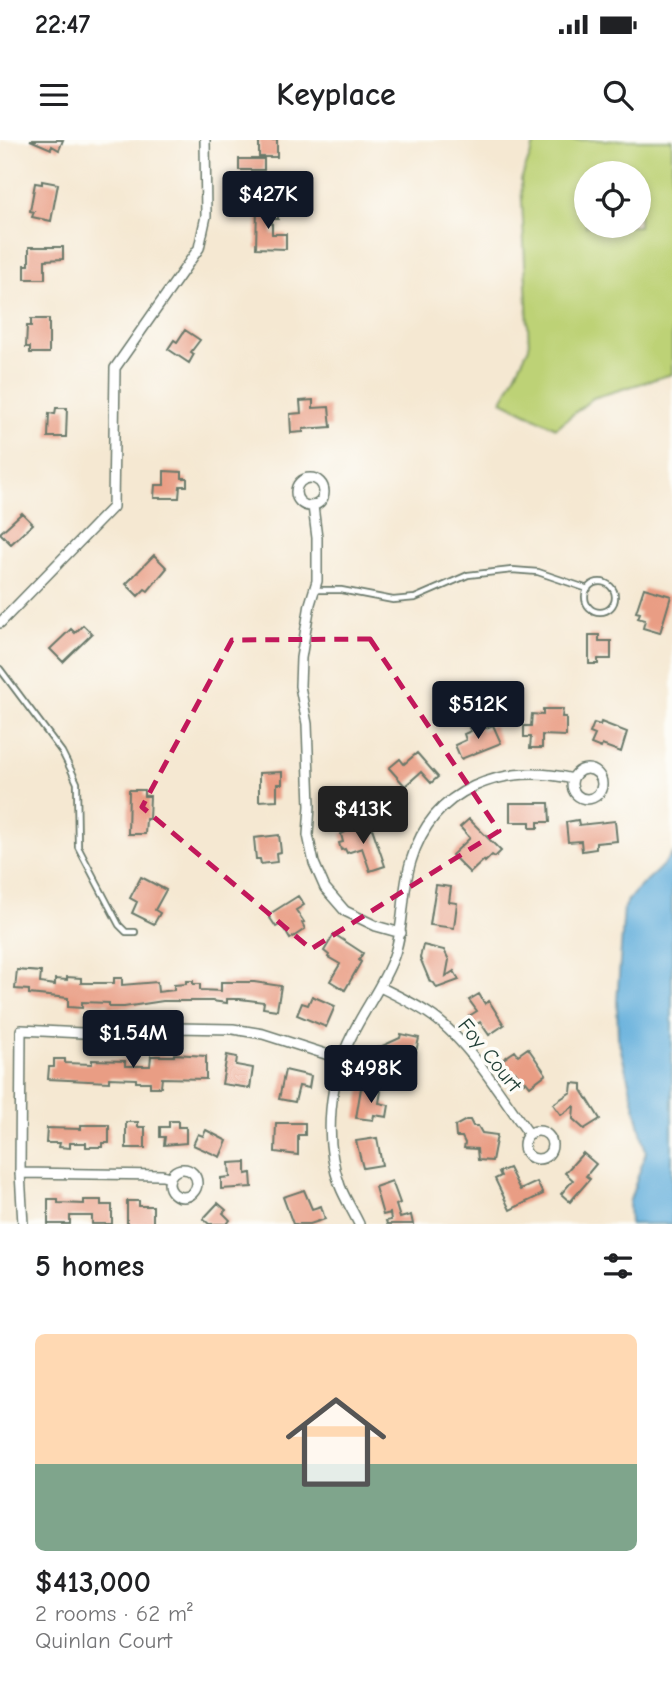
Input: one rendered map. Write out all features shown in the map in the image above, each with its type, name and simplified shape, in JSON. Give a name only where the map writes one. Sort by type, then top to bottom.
[{"type":"street","points":[[0,623],[113,507],[115,368],[200,248],[206,216],[205,140]]},
{"type":"street","points":[[313,506],[317,538],[317,581],[301,658],[300,685],[307,723],[310,806],[308,835],[314,863],[325,888],[345,911],[376,926],[401,933]]},
{"type":"street","points":[[359,1224],[340,1188],[331,1151],[332,1100],[341,1059],[396,952],[411,860],[439,812],[462,792],[500,776],[535,773],[573,779]]},
{"type":"street","name":"Foy Court","points":[[380,987],[429,1013],[449,1029],[529,1134]]},
{"type":"street","points":[[23,1224],[20,1173],[21,1030],[103,1034],[175,1028],[233,1029],[263,1034],[341,1059]]},
{"type":"street","points":[[20,1173],[170,1177]]},
{"type":"lane","points":[[315,590],[341,590],[393,600],[415,598],[468,575],[512,570],[538,572],[587,589],[600,582],[609,586],[614,594],[611,607],[602,612],[589,607],[585,598],[587,589]]},
{"type":"lane","points":[[0,669],[62,751],[77,783],[78,847],[119,925],[125,932],[135,932]]},
{"type":"highlighted area","points":[[370,639],[499,831],[311,949],[142,807],[232,640]]},
{"type":"green space","points":[[536,140],[672,140],[672,374],[593,398],[556,428],[502,401],[529,347],[521,180]]},
{"type":"water","points":[[672,854],[672,1224],[630,1224],[629,1203],[646,1152],[618,1038],[617,1002],[624,907]]},
{"type":"building","points":[[30,140],[63,140],[59,150]]},
{"type":"building","points":[[259,140],[277,140],[277,157],[259,157]]},
{"type":"building","points":[[239,159],[264,159],[264,170],[239,170]]},
{"type":"building","points":[[42,181],[58,184],[51,221],[32,217],[34,212],[30,211],[35,183],[42,184]]},
{"type":"building","points":[[257,208],[278,209],[278,219],[272,219],[272,234],[286,234],[286,249],[256,248]]},
{"type":"building","points":[[29,247],[63,247],[63,259],[45,260],[45,279],[25,279],[25,265],[29,265]]},
{"type":"building","points":[[31,319],[49,319],[49,353],[30,353],[30,347],[26,347],[27,326],[31,326]]},
{"type":"building","points":[[185,330],[200,340],[191,352],[194,354],[189,363],[168,349]]},
{"type":"building","points":[[313,400],[313,408],[329,407],[331,427],[303,429],[303,432],[291,433],[290,414],[301,413],[300,401]]},
{"type":"building","points":[[56,408],[67,408],[66,437],[48,437],[49,413],[55,414]]},
{"type":"building","points":[[164,471],[182,472],[182,478],[187,478],[187,486],[180,486],[179,498],[154,498],[155,485],[164,485]]},
{"type":"building","points":[[22,513],[33,524],[11,544],[0,533]]},
{"type":"building","points":[[154,555],[167,568],[148,591],[145,589],[138,596],[126,584]]},
{"type":"building","points":[[644,588],[671,596],[660,633],[643,628],[645,620],[638,618],[640,613],[636,612]]},
{"type":"building","points":[[83,625],[92,634],[63,662],[50,649],[71,629],[75,633]]},
{"type":"building","points":[[589,635],[599,635],[599,641],[611,641],[611,659],[598,659],[598,664],[589,664]]},
{"type":"building","points":[[543,709],[563,709],[566,736],[542,735],[542,748],[530,748],[531,737],[524,737],[524,726],[531,726],[532,714],[543,715]]},
{"type":"building","points":[[601,722],[627,732],[621,752],[591,744],[595,735],[590,733],[594,723],[600,725]]},
{"type":"building","points":[[479,724],[481,730],[493,725],[501,743],[461,759],[455,745],[466,740],[464,734],[471,731],[469,728]]},
{"type":"building","points":[[417,753],[438,777],[431,783],[421,772],[405,786],[389,768],[400,759],[404,764]]},
{"type":"building","points":[[282,772],[282,784],[277,784],[277,800],[259,801],[259,773]]},
{"type":"building","points":[[129,790],[144,790],[144,796],[150,796],[145,834],[128,834]]},
{"type":"building","points":[[510,803],[549,803],[550,822],[538,822],[538,828],[530,828],[530,822],[510,822]]},
{"type":"building","points":[[469,819],[501,851],[495,857],[492,855],[485,862],[484,860],[470,873],[452,855],[470,838],[460,827]]},
{"type":"building","points":[[578,820],[579,825],[615,821],[617,841],[596,843],[596,849],[582,851],[581,841],[568,842],[566,822]]},
{"type":"building","points":[[363,824],[365,830],[372,828],[385,866],[370,871],[362,848],[347,853],[345,849],[341,850],[339,843],[343,842],[341,834]]},
{"type":"building","points":[[279,835],[281,852],[276,853],[277,862],[261,864],[260,859],[256,859],[254,838]]},
{"type":"building","points":[[141,877],[166,890],[155,910],[160,913],[154,924],[132,913],[137,902],[130,898]]},
{"type":"building","points":[[436,885],[451,887],[449,902],[457,903],[454,928],[430,925]]},
{"type":"building","points":[[298,896],[304,905],[296,910],[305,929],[290,939],[281,924],[276,927],[268,915]]},
{"type":"building","points":[[334,934],[363,953],[359,960],[361,962],[345,990],[330,981],[340,964],[328,957],[324,951]]},
{"type":"building","points":[[423,945],[444,950],[449,960],[446,976],[454,971],[459,980],[437,988],[430,982],[420,958]]},
{"type":"building","points":[[17,970],[41,972],[40,983],[55,985],[55,979],[67,980],[67,977],[81,978],[81,983],[114,983],[114,978],[122,978],[122,985],[157,982],[158,992],[174,990],[174,985],[186,984],[186,981],[200,984],[200,990],[221,991],[221,982],[254,982],[281,986],[277,1010],[263,1008],[264,1002],[240,999],[227,999],[227,1003],[163,1001],[124,1007],[109,1007],[109,1003],[82,1002],[82,1008],[68,1007],[68,998],[29,994],[29,990],[15,989]]},
{"type":"building","points":[[479,994],[485,1004],[489,1001],[504,1025],[489,1035],[480,1022],[475,1025],[469,1016],[477,1011],[469,1000]]},
{"type":"building","points":[[312,996],[335,1006],[326,1027],[297,1015],[302,1003],[308,1005]]},
{"type":"building","points":[[401,1034],[419,1038],[413,1065],[406,1066],[403,1059],[389,1066],[391,1071],[384,1074],[369,1052],[400,1038]]},
{"type":"building","points":[[528,1048],[546,1074],[530,1086],[526,1081],[524,1083],[515,1071],[512,1073],[502,1060],[515,1051],[518,1055]]},
{"type":"building","points":[[227,1055],[237,1057],[236,1065],[253,1068],[250,1088],[222,1084]]},
{"type":"building","points":[[151,1056],[206,1056],[206,1079],[162,1078],[161,1087],[150,1087],[150,1082],[136,1082],[136,1079],[109,1078],[109,1082],[48,1079],[49,1067],[54,1067],[54,1059],[65,1059],[65,1063],[125,1061],[125,1066],[150,1066]]},
{"type":"building","points":[[285,1070],[311,1076],[309,1088],[299,1086],[295,1102],[279,1099]]},
{"type":"building","points":[[572,1083],[582,1084],[582,1090],[600,1119],[584,1129],[573,1119],[574,1106],[561,1115],[553,1104],[571,1092]]},
{"type":"building","points":[[361,1088],[381,1091],[379,1103],[389,1105],[387,1117],[374,1115],[373,1120],[356,1118]]},
{"type":"building","points":[[470,1120],[473,1126],[478,1126],[482,1133],[497,1135],[492,1161],[478,1160],[477,1149],[464,1148],[462,1137],[456,1137],[455,1126]]},
{"type":"building","points":[[169,1121],[178,1121],[178,1127],[186,1127],[186,1143],[164,1145],[165,1137],[160,1137],[160,1127],[169,1127]]},
{"type":"building","points":[[126,1122],[138,1122],[138,1127],[145,1127],[145,1148],[126,1148]]},
{"type":"building","points":[[276,1123],[305,1123],[305,1135],[298,1135],[298,1155],[275,1152]]},
{"type":"building","points":[[81,1125],[109,1125],[109,1143],[102,1143],[102,1147],[86,1147],[86,1143],[70,1143],[70,1148],[59,1147],[60,1143],[46,1143],[47,1128],[81,1129]]},
{"type":"building","points":[[206,1130],[227,1141],[220,1157],[193,1145],[198,1134],[203,1136]]},
{"type":"building","points":[[377,1138],[382,1165],[363,1168],[356,1141]]},
{"type":"building","points":[[583,1153],[596,1164],[586,1176],[590,1179],[570,1202],[561,1194],[573,1180],[565,1173]]},
{"type":"building","points":[[246,1162],[246,1174],[251,1173],[252,1187],[221,1189],[221,1178],[230,1177],[229,1163]]},
{"type":"building","points":[[509,1168],[520,1190],[537,1182],[543,1194],[510,1210],[495,1179],[501,1176],[499,1172]]},
{"type":"building","points":[[392,1181],[400,1203],[396,1205],[400,1218],[411,1215],[413,1224],[387,1224],[386,1221],[391,1220],[390,1213],[383,1215],[375,1187]]},
{"type":"building","points":[[304,1190],[312,1209],[321,1206],[325,1219],[310,1224],[293,1224],[283,1197]]},
{"type":"building","points":[[48,1199],[58,1199],[58,1203],[84,1204],[84,1200],[101,1200],[101,1205],[112,1205],[112,1224],[92,1224],[92,1216],[70,1216],[70,1224],[48,1224]]},
{"type":"building","points":[[127,1201],[139,1201],[139,1206],[153,1206],[153,1224],[127,1224]]},
{"type":"building","points":[[218,1203],[226,1210],[223,1213],[230,1220],[227,1224],[209,1224],[203,1219]]}]
